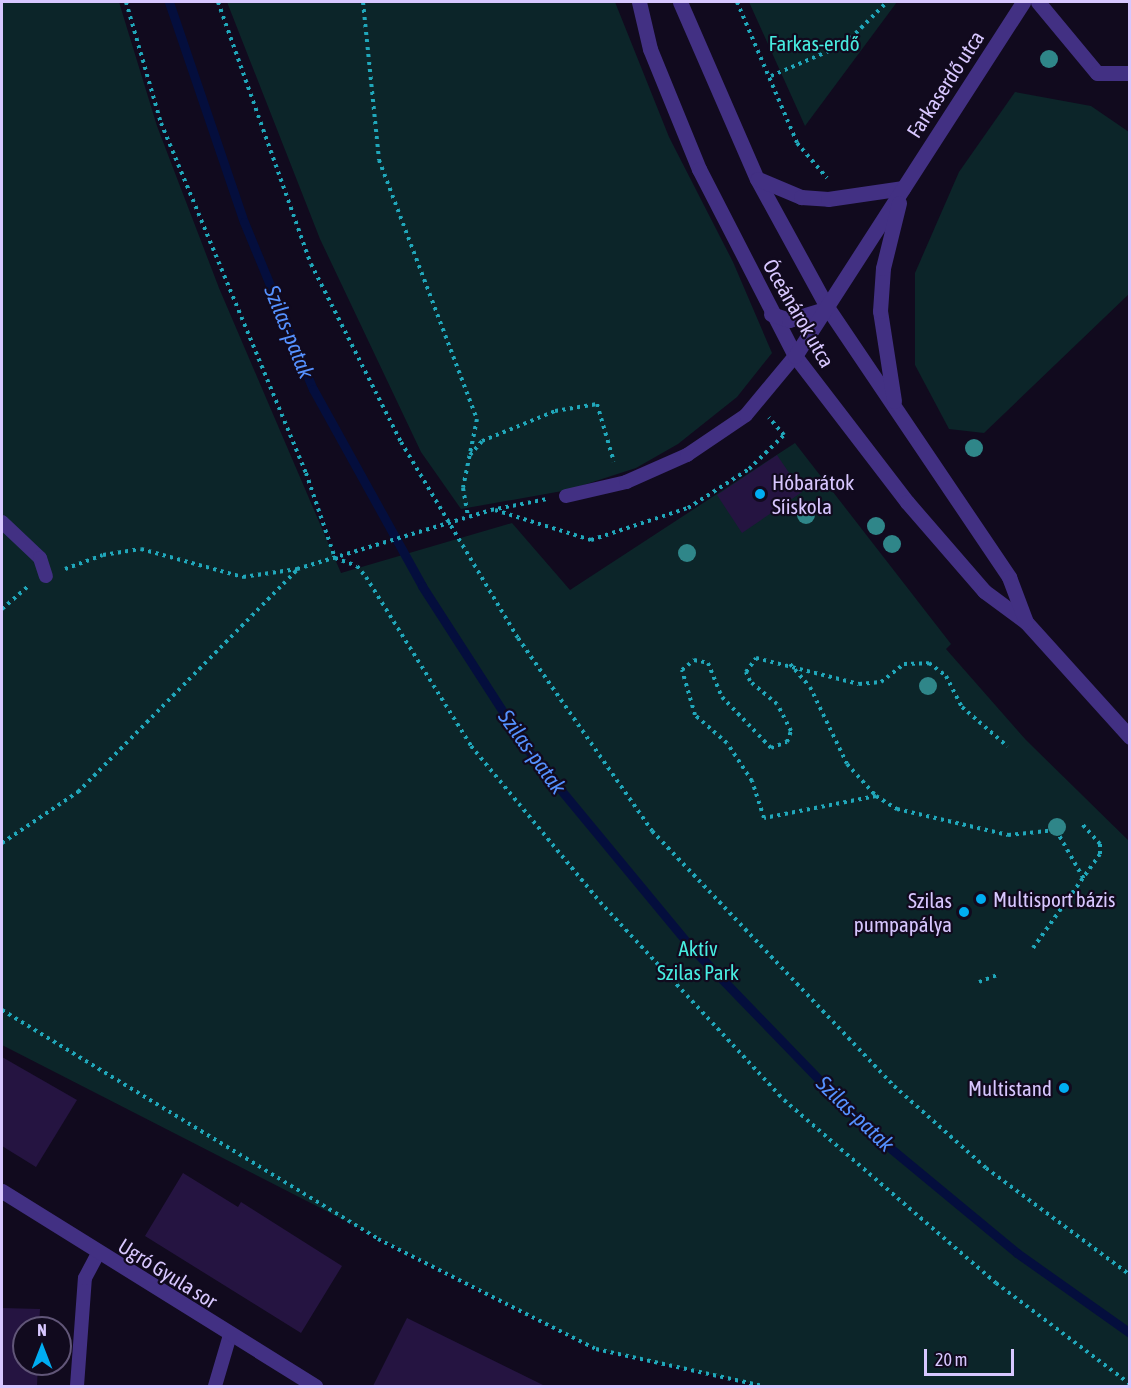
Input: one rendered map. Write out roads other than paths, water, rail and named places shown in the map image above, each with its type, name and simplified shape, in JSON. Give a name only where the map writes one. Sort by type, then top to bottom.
[{"type":"street","name":"Óceánárok utca","points":[[639,2],[651,49],[699,169],[771,314],[795,356],[907,502],[984,591],[1026,622],[1130,737]]},
{"type":"street","name":"Óceánárok utca","points":[[680,2],[757,178],[826,307],[1009,578],[1026,622]]},
{"type":"street","name":"Farkaserdő utca","points":[[795,356],[1023,2]]},
{"type":"street","points":[[1038,2],[1097,73],[1130,73]]},
{"type":"street","points":[[757,178],[801,197],[828,199],[903,189]]},
{"type":"street","name":"Farkaserdő utca","points":[[894,405],[880,311],[883,268],[903,189]]},
{"type":"street","points":[[771,314],[806,318],[826,307]]},
{"type":"street","name":"Ugró Gyula sor","points":[[2,1191],[98,1254],[315,1386]]},
{"type":"lane","points":[[566,496],[620,484],[687,455],[746,415],[795,356]]},
{"type":"lane","points":[[2,522],[40,558],[46,576]]},
{"type":"lane","points":[[77,1386],[85,1278],[98,1254]]},
{"type":"lane","points":[[215,1386],[230,1335]]},
{"type":"waterway","name":"Szilas-patak","points":[[169,2],[244,222],[313,389],[422,586],[527,749],[690,946],[866,1128],[1017,1253],[1130,1333]]},
{"type":"place","name":"Hóbarátok Síiskola","points":[[760,494]]},
{"type":"place","name":"Multisport bázis","points":[[981,899]]},
{"type":"place","name":"Szilas pumpapálya","points":[[964,912]]},
{"type":"place","name":"Multistand","points":[[1064,1088]]},
{"type":"park label","name":"Farkas-erdő","points":[[814,43]]},
{"type":"park label","name":"Aktív Szilas Park","points":[[698,960]]}]
